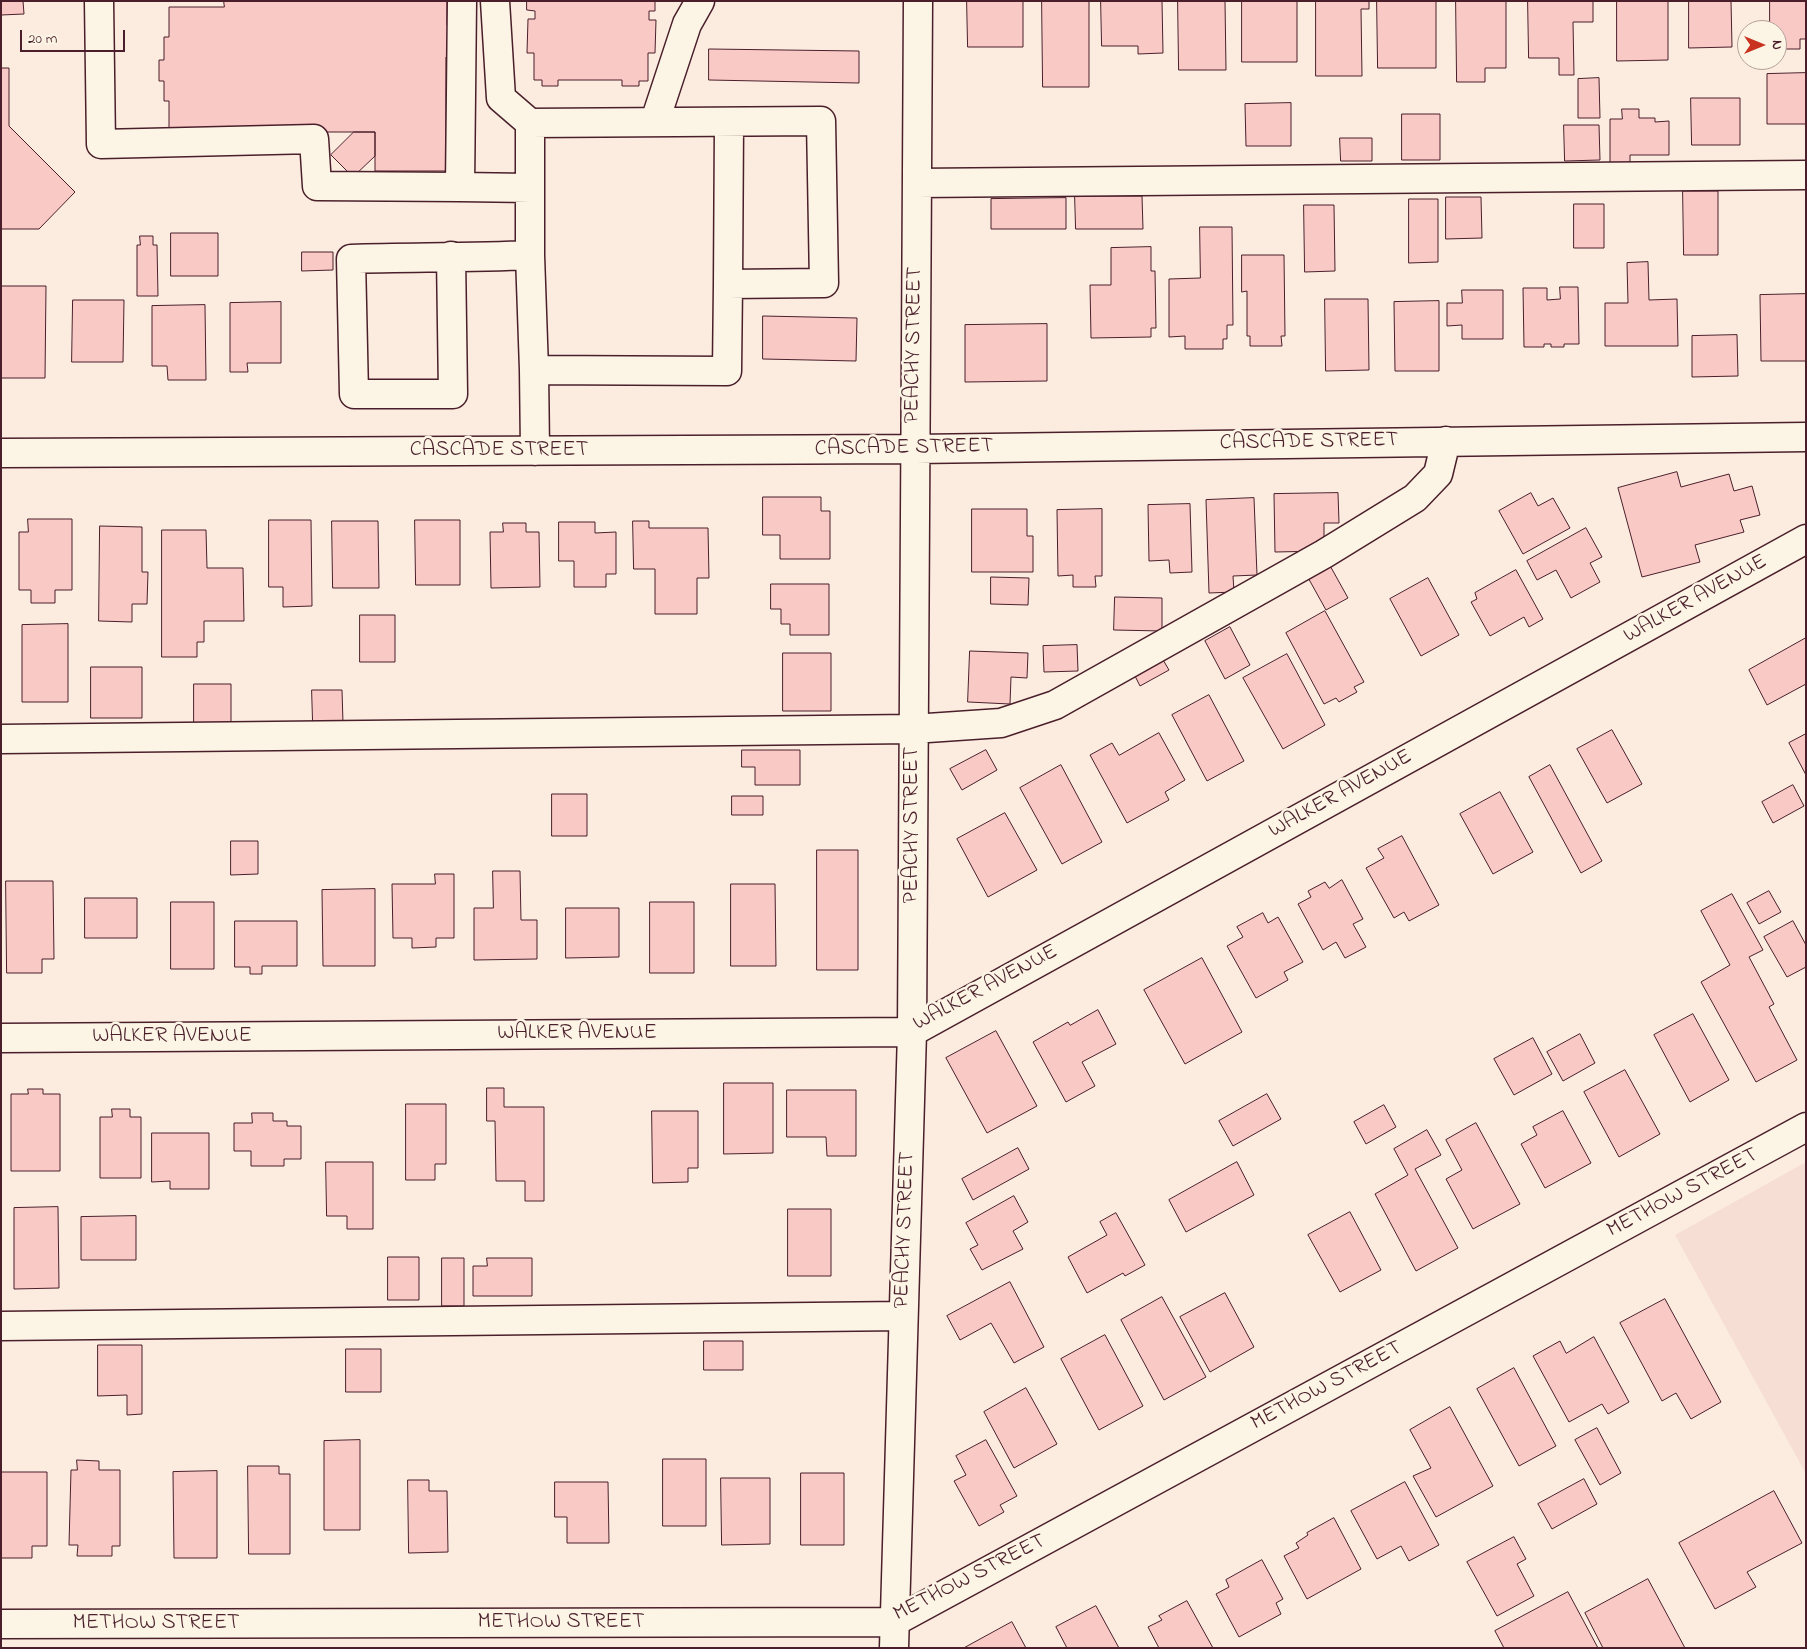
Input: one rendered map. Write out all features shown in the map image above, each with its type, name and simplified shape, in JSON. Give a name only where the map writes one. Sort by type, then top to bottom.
[{"type":"street","points":[[99,1],[101,144],[314,139],[317,186],[530,188]]},
{"type":"street","points":[[460,187],[462,1]]},
{"type":"street","points":[[495,1],[501,98],[530,123],[821,121],[824,283],[728,284]]},
{"type":"street","points":[[655,121],[687,24],[700,1]]},
{"type":"street","name":"PEACHY STREET","points":[[894,1635],[912,1032],[918,1]]},
{"type":"street","points":[[534,370],[727,371],[729,122]]},
{"type":"street","points":[[530,123],[530,255],[535,450]]},
{"type":"street","points":[[917,183],[1806,175]]},
{"type":"street","points":[[452,256],[453,394],[354,394],[350,259],[452,256],[530,255]]},
{"type":"street","name":"CASCADE STREET","points":[[1,453],[915,449],[1806,436]]},
{"type":"street","points":[[1,739],[913,729],[1002,723],[1055,705],[1324,554],[1415,498],[1438,474],[1446,441]]},
{"type":"street","name":"WALKER AVENUE","points":[[1,1038],[912,1032],[1806,539]]},
{"type":"street","name":"METHOW STREET","points":[[1,1624],[894,1635],[1806,1128]]},
{"type":"street","points":[[1,1326],[903,1316]]},
{"type":"shaded area","points":[[1806,1162],[1806,1474],[1675,1235]]},
{"type":"building","points":[[1,1],[23,1],[24,14],[1,15]]},
{"type":"building","points":[[224,1],[447,1],[447,25],[452,25],[452,57],[446,57],[446,171],[375,171],[375,132],[169,132],[169,101],[164,101],[164,81],[159,81],[159,60],[164,60],[164,37],[169,37],[169,7],[224,7]]},
{"type":"building","points":[[527,1],[655,1],[655,11],[649,11],[649,20],[656,20],[655,53],[648,53],[648,81],[639,81],[639,86],[622,86],[622,80],[558,80],[558,86],[542,86],[542,80],[534,80],[534,53],[527,53],[528,19],[535,19],[535,11],[527,10]]},
{"type":"building","points":[[967,1],[1023,1],[1023,47],[968,47]]},
{"type":"building","points":[[1042,1],[1089,1],[1089,87],[1043,87]]},
{"type":"building","points":[[1101,1],[1162,1],[1163,53],[1138,54],[1138,46],[1102,46]]},
{"type":"building","points":[[1178,1],[1225,1],[1226,70],[1179,70]]},
{"type":"building","points":[[1242,1],[1297,1],[1297,62],[1242,62]]},
{"type":"building","points":[[1316,1],[1369,1],[1369,9],[1361,9],[1362,76],[1316,76]]},
{"type":"building","points":[[1377,1],[1436,1],[1436,68],[1378,68]]},
{"type":"building","points":[[1456,1],[1506,1],[1506,68],[1485,68],[1485,82],[1457,82]]},
{"type":"building","points":[[1528,1],[1593,1],[1593,22],[1573,22],[1574,75],[1559,75],[1559,58],[1529,58]]},
{"type":"building","points":[[1617,1],[1668,1],[1668,60],[1617,61]]},
{"type":"building","points":[[1689,1],[1731,1],[1732,47],[1689,48]]},
{"type":"building","points":[[1770,1],[1806,1],[1806,39],[1800,39],[1800,49],[1787,49],[1787,20],[1770,20]]},
{"type":"building","points":[[709,49],[859,51],[859,83],[709,80]]},
{"type":"building","points":[[1,68],[9,68],[9,126],[75,192],[39,229],[1,229]]},
{"type":"building","points":[[1806,73],[1806,124],[1767,124],[1767,74]]},
{"type":"building","points":[[1599,78],[1600,118],[1578,118],[1578,79]]},
{"type":"building","points":[[1691,98],[1740,98],[1740,145],[1692,145]]},
{"type":"building","points":[[1291,103],[1291,146],[1246,146],[1245,104]]},
{"type":"building","points":[[1622,109],[1639,109],[1639,118],[1655,118],[1655,122],[1669,121],[1669,155],[1630,155],[1630,164],[1610,164],[1610,119],[1622,119]]},
{"type":"building","points":[[1402,114],[1440,114],[1440,160],[1402,160]]},
{"type":"building","points":[[1564,125],[1599,125],[1600,160],[1565,161]]},
{"type":"building","points":[[354,132],[375,132],[375,156],[353,177],[331,155]]},
{"type":"building","points":[[1340,138],[1372,138],[1372,161],[1341,161]]},
{"type":"building","points":[[1683,191],[1718,191],[1718,255],[1684,255]]},
{"type":"building","points":[[1075,196],[1142,196],[1143,229],[1076,229]]},
{"type":"building","points":[[1446,197],[1481,197],[1482,238],[1446,239]]},
{"type":"building","points":[[1066,198],[1066,229],[991,229],[991,199]]},
{"type":"building","points":[[1409,199],[1438,199],[1438,262],[1409,263]]},
{"type":"building","points":[[1574,204],[1604,204],[1604,248],[1574,248]]},
{"type":"building","points":[[1304,205],[1334,205],[1335,271],[1305,272]]},
{"type":"building","points":[[1200,227],[1232,227],[1233,325],[1227,325],[1227,339],[1223,339],[1223,349],[1185,349],[1185,336],[1169,337],[1169,279],[1200,278]]},
{"type":"building","points":[[171,233],[218,233],[218,276],[171,276]]},
{"type":"building","points":[[140,236],[153,236],[153,245],[157,245],[158,296],[137,296],[137,245],[140,245]]},
{"type":"building","points":[[1151,247],[1151,271],[1155,271],[1156,328],[1151,328],[1151,337],[1091,338],[1090,285],[1111,285],[1111,248]]},
{"type":"building","points":[[302,252],[333,252],[333,270],[302,271]]},
{"type":"building","points":[[1242,255],[1284,255],[1285,336],[1281,336],[1282,346],[1250,346],[1250,336],[1247,336],[1247,291],[1242,292]]},
{"type":"building","points":[[1648,262],[1649,300],[1677,299],[1678,346],[1605,346],[1605,303],[1628,303],[1627,263]]},
{"type":"building","points":[[1,286],[46,286],[45,378],[1,378]]},
{"type":"building","points":[[1560,287],[1578,287],[1579,344],[1564,344],[1564,347],[1551,347],[1551,344],[1544,344],[1544,347],[1524,347],[1523,288],[1547,288],[1547,300],[1560,299]]},
{"type":"building","points":[[1462,290],[1503,290],[1503,339],[1462,339],[1462,325],[1447,326],[1447,303],[1462,303]]},
{"type":"building","points":[[1806,294],[1806,361],[1761,361],[1760,295]]},
{"type":"building","points":[[1325,299],[1368,299],[1369,370],[1326,371]]},
{"type":"building","points":[[73,300],[124,300],[123,362],[72,362]]},
{"type":"building","points":[[1439,301],[1439,371],[1395,371],[1394,302]]},
{"type":"building","points":[[281,302],[281,363],[247,363],[248,372],[230,372],[230,303]]},
{"type":"building","points":[[205,305],[206,380],[168,380],[167,366],[152,366],[152,306]]},
{"type":"building","points":[[763,316],[857,318],[856,361],[763,359]]},
{"type":"building","points":[[1047,324],[1047,381],[965,382],[965,325]]},
{"type":"building","points":[[1737,335],[1738,376],[1692,377],[1692,336]]},
{"type":"building","points":[[1677,472],[1681,487],[1729,474],[1734,491],[1752,486],[1760,515],[1740,520],[1744,532],[1695,545],[1700,562],[1642,577],[1618,488]]},
{"type":"building","points":[[1338,493],[1339,523],[1324,523],[1324,551],[1275,552],[1274,494]]},
{"type":"building","points":[[1531,493],[1538,506],[1553,498],[1570,528],[1523,554],[1499,511]]},
{"type":"building","points":[[763,497],[821,497],[821,511],[830,511],[830,559],[780,559],[780,535],[763,535]]},
{"type":"building","points":[[1254,498],[1257,575],[1233,576],[1234,592],[1209,593],[1206,500]]},
{"type":"building","points":[[1190,504],[1192,572],[1170,573],[1169,560],[1149,561],[1148,505]]},
{"type":"building","points":[[972,509],[1027,509],[1027,536],[1033,536],[1033,572],[972,572]]},
{"type":"building","points":[[1102,509],[1102,576],[1095,576],[1096,587],[1073,587],[1073,575],[1058,576],[1057,510]]},
{"type":"building","points":[[28,519],[72,519],[72,590],[55,590],[55,603],[31,603],[31,590],[19,590],[19,532],[28,532]]},
{"type":"building","points":[[269,520],[311,520],[312,606],[283,607],[283,587],[269,587]]},
{"type":"building","points":[[415,520],[460,520],[460,585],[416,585]]},
{"type":"building","points":[[332,521],[378,521],[379,588],[333,588]]},
{"type":"building","points":[[633,521],[649,521],[649,528],[708,528],[709,578],[697,578],[697,614],[655,614],[655,569],[634,569]]},
{"type":"building","points":[[559,522],[595,522],[595,533],[616,532],[616,574],[606,574],[606,587],[574,587],[574,561],[559,561]]},
{"type":"building","points":[[503,523],[526,523],[526,532],[539,532],[540,587],[491,588],[490,532],[503,532]]},
{"type":"building","points":[[100,526],[142,527],[142,572],[148,572],[147,604],[132,604],[132,622],[99,621]]},
{"type":"building","points":[[1586,528],[1602,557],[1590,563],[1600,582],[1571,598],[1556,570],[1537,580],[1527,561]]},
{"type":"building","points":[[162,530],[206,530],[207,568],[243,568],[244,621],[204,621],[204,642],[197,642],[197,657],[162,657]]},
{"type":"building","points":[[1328,562],[1348,598],[1326,610],[1306,574]]},
{"type":"building","points":[[1516,570],[1543,619],[1529,627],[1524,617],[1490,636],[1471,602],[1477,599],[1475,593]]},
{"type":"building","points":[[991,577],[1029,578],[1028,605],[991,604]]},
{"type":"building","points":[[1428,578],[1459,635],[1421,656],[1390,599]]},
{"type":"building","points":[[771,584],[829,584],[829,635],[790,635],[790,624],[781,624],[781,609],[771,609]]},
{"type":"building","points":[[1115,597],[1162,598],[1162,631],[1114,630]]},
{"type":"building","points":[[1325,611],[1364,682],[1354,687],[1357,692],[1339,702],[1336,698],[1324,704],[1286,633]]},
{"type":"building","points":[[360,615],[395,615],[395,662],[360,662]]},
{"type":"building","points":[[68,624],[68,702],[22,702],[22,625]]},
{"type":"building","points":[[1230,627],[1250,665],[1225,679],[1205,641]]},
{"type":"building","points":[[1806,638],[1806,684],[1767,705],[1749,670]]},
{"type":"building","points":[[1077,645],[1078,671],[1044,672],[1043,646]]},
{"type":"building","points":[[970,651],[1028,653],[1027,678],[1011,677],[1010,704],[968,702]]},
{"type":"building","points":[[783,653],[831,653],[831,711],[783,711]]},
{"type":"building","points":[[1159,653],[1169,670],[1140,686],[1131,668]]},
{"type":"building","points":[[1287,654],[1325,725],[1283,749],[1243,678]]},
{"type":"building","points":[[91,667],[142,667],[142,718],[91,718]]},
{"type":"building","points":[[194,684],[231,684],[231,728],[194,728]]},
{"type":"building","points":[[312,690],[342,690],[343,723],[313,723]]},
{"type":"building","points":[[1209,695],[1244,761],[1207,781],[1172,715]]},
{"type":"building","points":[[1612,730],[1642,784],[1607,803],[1577,749]]},
{"type":"building","points":[[1159,733],[1185,780],[1165,792],[1169,800],[1127,823],[1090,755],[1112,743],[1119,755]]},
{"type":"building","points":[[1806,734],[1806,775],[1789,743]]},
{"type":"building","points":[[742,750],[800,750],[800,785],[755,785],[755,767],[742,767]]},
{"type":"building","points":[[986,750],[997,770],[962,790],[950,769]]},
{"type":"building","points":[[1061,765],[1102,842],[1062,864],[1020,788]]},
{"type":"building","points":[[1550,765],[1602,861],[1581,873],[1529,777]]},
{"type":"building","points":[[1793,785],[1804,806],[1773,823],[1762,802]]},
{"type":"building","points":[[1500,792],[1533,852],[1493,874],[1460,814]]},
{"type":"building","points":[[552,794],[587,794],[587,836],[552,836]]},
{"type":"building","points":[[732,796],[763,796],[763,815],[732,815]]},
{"type":"building","points":[[1005,813],[1037,870],[988,897],[957,839]]},
{"type":"building","points":[[1402,836],[1439,905],[1409,921],[1404,912],[1394,918],[1366,868],[1384,858],[1378,849]]},
{"type":"building","points":[[231,841],[258,841],[258,874],[231,875]]},
{"type":"building","points":[[817,850],[858,850],[858,970],[817,970]]},
{"type":"building","points":[[493,871],[520,871],[521,920],[537,920],[537,959],[474,960],[474,908],[493,908]]},
{"type":"building","points":[[435,874],[454,874],[454,938],[436,938],[436,947],[412,948],[412,938],[393,938],[392,884],[435,884]]},
{"type":"building","points":[[1342,880],[1363,919],[1353,924],[1366,947],[1345,958],[1336,942],[1323,950],[1298,904],[1311,897],[1308,891],[1325,882],[1329,888]]},
{"type":"building","points":[[6,881],[53,881],[54,959],[42,959],[42,973],[7,973]]},
{"type":"building","points":[[731,884],[775,884],[776,966],[731,966]]},
{"type":"building","points":[[375,889],[375,966],[323,966],[322,890]]},
{"type":"building","points":[[1769,891],[1781,912],[1759,924],[1747,903]]},
{"type":"building","points":[[1732,894],[1763,950],[1749,957],[1774,1004],[1769,1007],[1797,1060],[1756,1082],[1701,982],[1730,965],[1701,911]]},
{"type":"building","points":[[85,898],[137,898],[137,938],[85,938]]},
{"type":"building","points":[[171,902],[214,902],[214,969],[171,969]]},
{"type":"building","points":[[650,902],[694,902],[694,973],[650,973]]},
{"type":"building","points":[[566,908],[619,908],[619,957],[566,958]]},
{"type":"building","points":[[1263,913],[1268,923],[1278,917],[1303,962],[1284,972],[1288,980],[1256,998],[1227,946],[1243,937],[1237,927]]},
{"type":"building","points":[[235,921],[297,921],[297,966],[262,966],[262,974],[250,974],[250,967],[235,967]]},
{"type":"building","points":[[1793,921],[1806,945],[1806,967],[1787,977],[1764,937]]},
{"type":"building","points":[[1202,958],[1242,1032],[1185,1064],[1144,990]]},
{"type":"building","points":[[1098,1010],[1116,1044],[1082,1062],[1095,1086],[1066,1102],[1033,1042],[1068,1022],[1070,1025]]},
{"type":"building","points":[[1693,1014],[1729,1080],[1690,1102],[1654,1035]]},
{"type":"building","points":[[996,1031],[1037,1106],[987,1133],[946,1058]]},
{"type":"building","points":[[1580,1034],[1595,1063],[1563,1081],[1547,1052]]},
{"type":"building","points":[[1533,1038],[1552,1074],[1514,1095],[1494,1059]]},
{"type":"building","points":[[1625,1070],[1660,1134],[1619,1157],[1584,1092]]},
{"type":"building","points":[[724,1083],[773,1083],[773,1153],[724,1154]]},
{"type":"building","points":[[487,1088],[504,1088],[504,1107],[544,1107],[544,1201],[525,1201],[525,1181],[496,1181],[495,1121],[487,1121]]},
{"type":"building","points":[[28,1089],[43,1089],[43,1094],[60,1094],[60,1171],[11,1171],[11,1094],[28,1094]]},
{"type":"building","points":[[787,1090],[856,1090],[856,1156],[827,1156],[826,1137],[787,1137]]},
{"type":"building","points":[[1267,1094],[1281,1119],[1233,1146],[1219,1121]]},
{"type":"building","points":[[406,1104],[446,1104],[446,1164],[435,1164],[435,1180],[406,1180]]},
{"type":"building","points":[[1384,1105],[1396,1127],[1366,1144],[1354,1122]]},
{"type":"building","points":[[112,1109],[130,1109],[130,1117],[141,1117],[141,1178],[100,1178],[100,1117],[112,1117]]},
{"type":"building","points":[[652,1111],[698,1111],[698,1168],[688,1168],[688,1182],[653,1183]]},
{"type":"building","points":[[1563,1111],[1591,1163],[1545,1188],[1521,1144],[1537,1135],[1533,1127]]},
{"type":"building","points":[[252,1113],[273,1113],[273,1121],[287,1121],[287,1126],[301,1126],[301,1159],[284,1159],[284,1166],[251,1166],[251,1151],[234,1151],[234,1123],[252,1123]]},
{"type":"building","points":[[1476,1123],[1520,1204],[1473,1229],[1446,1179],[1462,1170],[1446,1140]]},
{"type":"building","points":[[1427,1130],[1441,1155],[1415,1169],[1458,1248],[1416,1271],[1375,1194],[1408,1175],[1394,1149]]},
{"type":"building","points":[[152,1133],[209,1133],[209,1189],[170,1189],[170,1181],[152,1182]]},
{"type":"building","points":[[1018,1148],[1029,1169],[973,1200],[962,1179]]},
{"type":"building","points":[[326,1162],[373,1162],[373,1229],[347,1229],[347,1216],[327,1216]]},
{"type":"building","points":[[1237,1162],[1254,1195],[1186,1232],[1169,1200]]},
{"type":"building","points":[[1014,1196],[1028,1222],[1013,1231],[1023,1249],[982,1270],[970,1249],[978,1245],[966,1223]]},
{"type":"building","points":[[58,1207],[59,1288],[14,1289],[14,1208]]},
{"type":"building","points":[[788,1209],[831,1209],[831,1276],[788,1276]]},
{"type":"building","points":[[1350,1212],[1381,1270],[1340,1292],[1308,1235]]},
{"type":"building","points":[[1116,1213],[1145,1265],[1125,1276],[1123,1273],[1087,1293],[1068,1257],[1107,1235],[1100,1222]]},
{"type":"building","points":[[136,1216],[136,1260],[81,1260],[81,1217]]},
{"type":"building","points":[[388,1257],[419,1257],[419,1300],[388,1300]]},
{"type":"building","points":[[442,1258],[464,1258],[464,1306],[442,1306]]},
{"type":"building","points":[[487,1258],[532,1258],[532,1296],[473,1296],[473,1266],[487,1266]]},
{"type":"building","points":[[1010,1282],[1044,1347],[1014,1363],[991,1323],[960,1340],[947,1316]]},
{"type":"building","points":[[1225,1293],[1254,1347],[1210,1372],[1180,1317]]},
{"type":"building","points":[[1162,1297],[1206,1377],[1164,1400],[1121,1320]]},
{"type":"building","points":[[1665,1299],[1721,1402],[1691,1419],[1676,1393],[1662,1401],[1620,1323]]},
{"type":"building","points":[[1105,1335],[1143,1406],[1099,1430],[1061,1359]]},
{"type":"building","points":[[1594,1337],[1629,1402],[1608,1414],[1602,1404],[1569,1422],[1533,1356],[1560,1341],[1566,1353]]},
{"type":"building","points":[[704,1341],[743,1341],[743,1370],[704,1370]]},
{"type":"building","points":[[98,1345],[142,1345],[142,1414],[127,1415],[127,1395],[98,1396]]},
{"type":"building","points":[[346,1349],[381,1349],[381,1392],[346,1392]]},
{"type":"building","points":[[1514,1368],[1556,1446],[1519,1466],[1477,1389]]},
{"type":"building","points":[[1026,1388],[1057,1444],[1014,1468],[984,1412]]},
{"type":"building","points":[[1450,1407],[1493,1486],[1436,1517],[1413,1476],[1431,1468],[1410,1430]]},
{"type":"building","points":[[1597,1428],[1621,1473],[1600,1485],[1575,1440]]},
{"type":"building","points":[[360,1440],[360,1530],[324,1530],[324,1441]]},
{"type":"building","points":[[986,1440],[1017,1496],[1000,1505],[1004,1512],[979,1526],[954,1481],[966,1475],[956,1456]]},
{"type":"building","points":[[663,1459],[706,1459],[706,1526],[663,1526]]},
{"type":"building","points":[[77,1460],[99,1461],[99,1470],[120,1470],[120,1546],[112,1546],[112,1556],[77,1556],[78,1545],[69,1545],[71,1470],[77,1470]]},
{"type":"building","points":[[248,1466],[279,1466],[279,1474],[290,1474],[290,1554],[249,1554]]},
{"type":"building","points":[[217,1471],[217,1558],[174,1558],[173,1472]]},
{"type":"building","points":[[1,1472],[47,1472],[47,1546],[32,1546],[32,1558],[1,1558]]},
{"type":"building","points":[[801,1473],[844,1473],[844,1545],[801,1545]]},
{"type":"building","points":[[721,1478],[770,1478],[770,1544],[722,1545]]},
{"type":"building","points":[[1584,1479],[1597,1504],[1552,1529],[1538,1504]]},
{"type":"building","points":[[408,1480],[429,1480],[429,1491],[447,1491],[448,1552],[409,1553]]},
{"type":"building","points":[[555,1482],[608,1482],[609,1543],[567,1543],[567,1517],[555,1517]]},
{"type":"building","points":[[1405,1482],[1439,1545],[1409,1561],[1401,1546],[1377,1559],[1351,1511]]},
{"type":"building","points":[[1774,1491],[1802,1543],[1747,1572],[1756,1587],[1715,1609],[1679,1543]]},
{"type":"building","points":[[1334,1518],[1361,1569],[1307,1599],[1284,1556],[1299,1548],[1296,1543],[1308,1535],[1307,1533]]},
{"type":"building","points":[[1514,1537],[1526,1559],[1517,1564],[1534,1596],[1497,1616],[1467,1562]]},
{"type":"building","points":[[1262,1560],[1283,1599],[1276,1603],[1281,1614],[1239,1637],[1216,1594],[1229,1587],[1226,1580]]},
{"type":"building","points":[[1648,1579],[1685,1648],[1603,1648],[1585,1613]]},
{"type":"building","points":[[1568,1592],[1598,1648],[1504,1648],[1495,1631]]},
{"type":"building","points":[[1187,1601],[1213,1648],[1159,1648],[1148,1627],[1162,1620],[1159,1616]]},
{"type":"building","points":[[1096,1606],[1119,1648],[1067,1648],[1056,1627]]},
{"type":"building","points":[[1012,1622],[1026,1648],[964,1648]]}]
